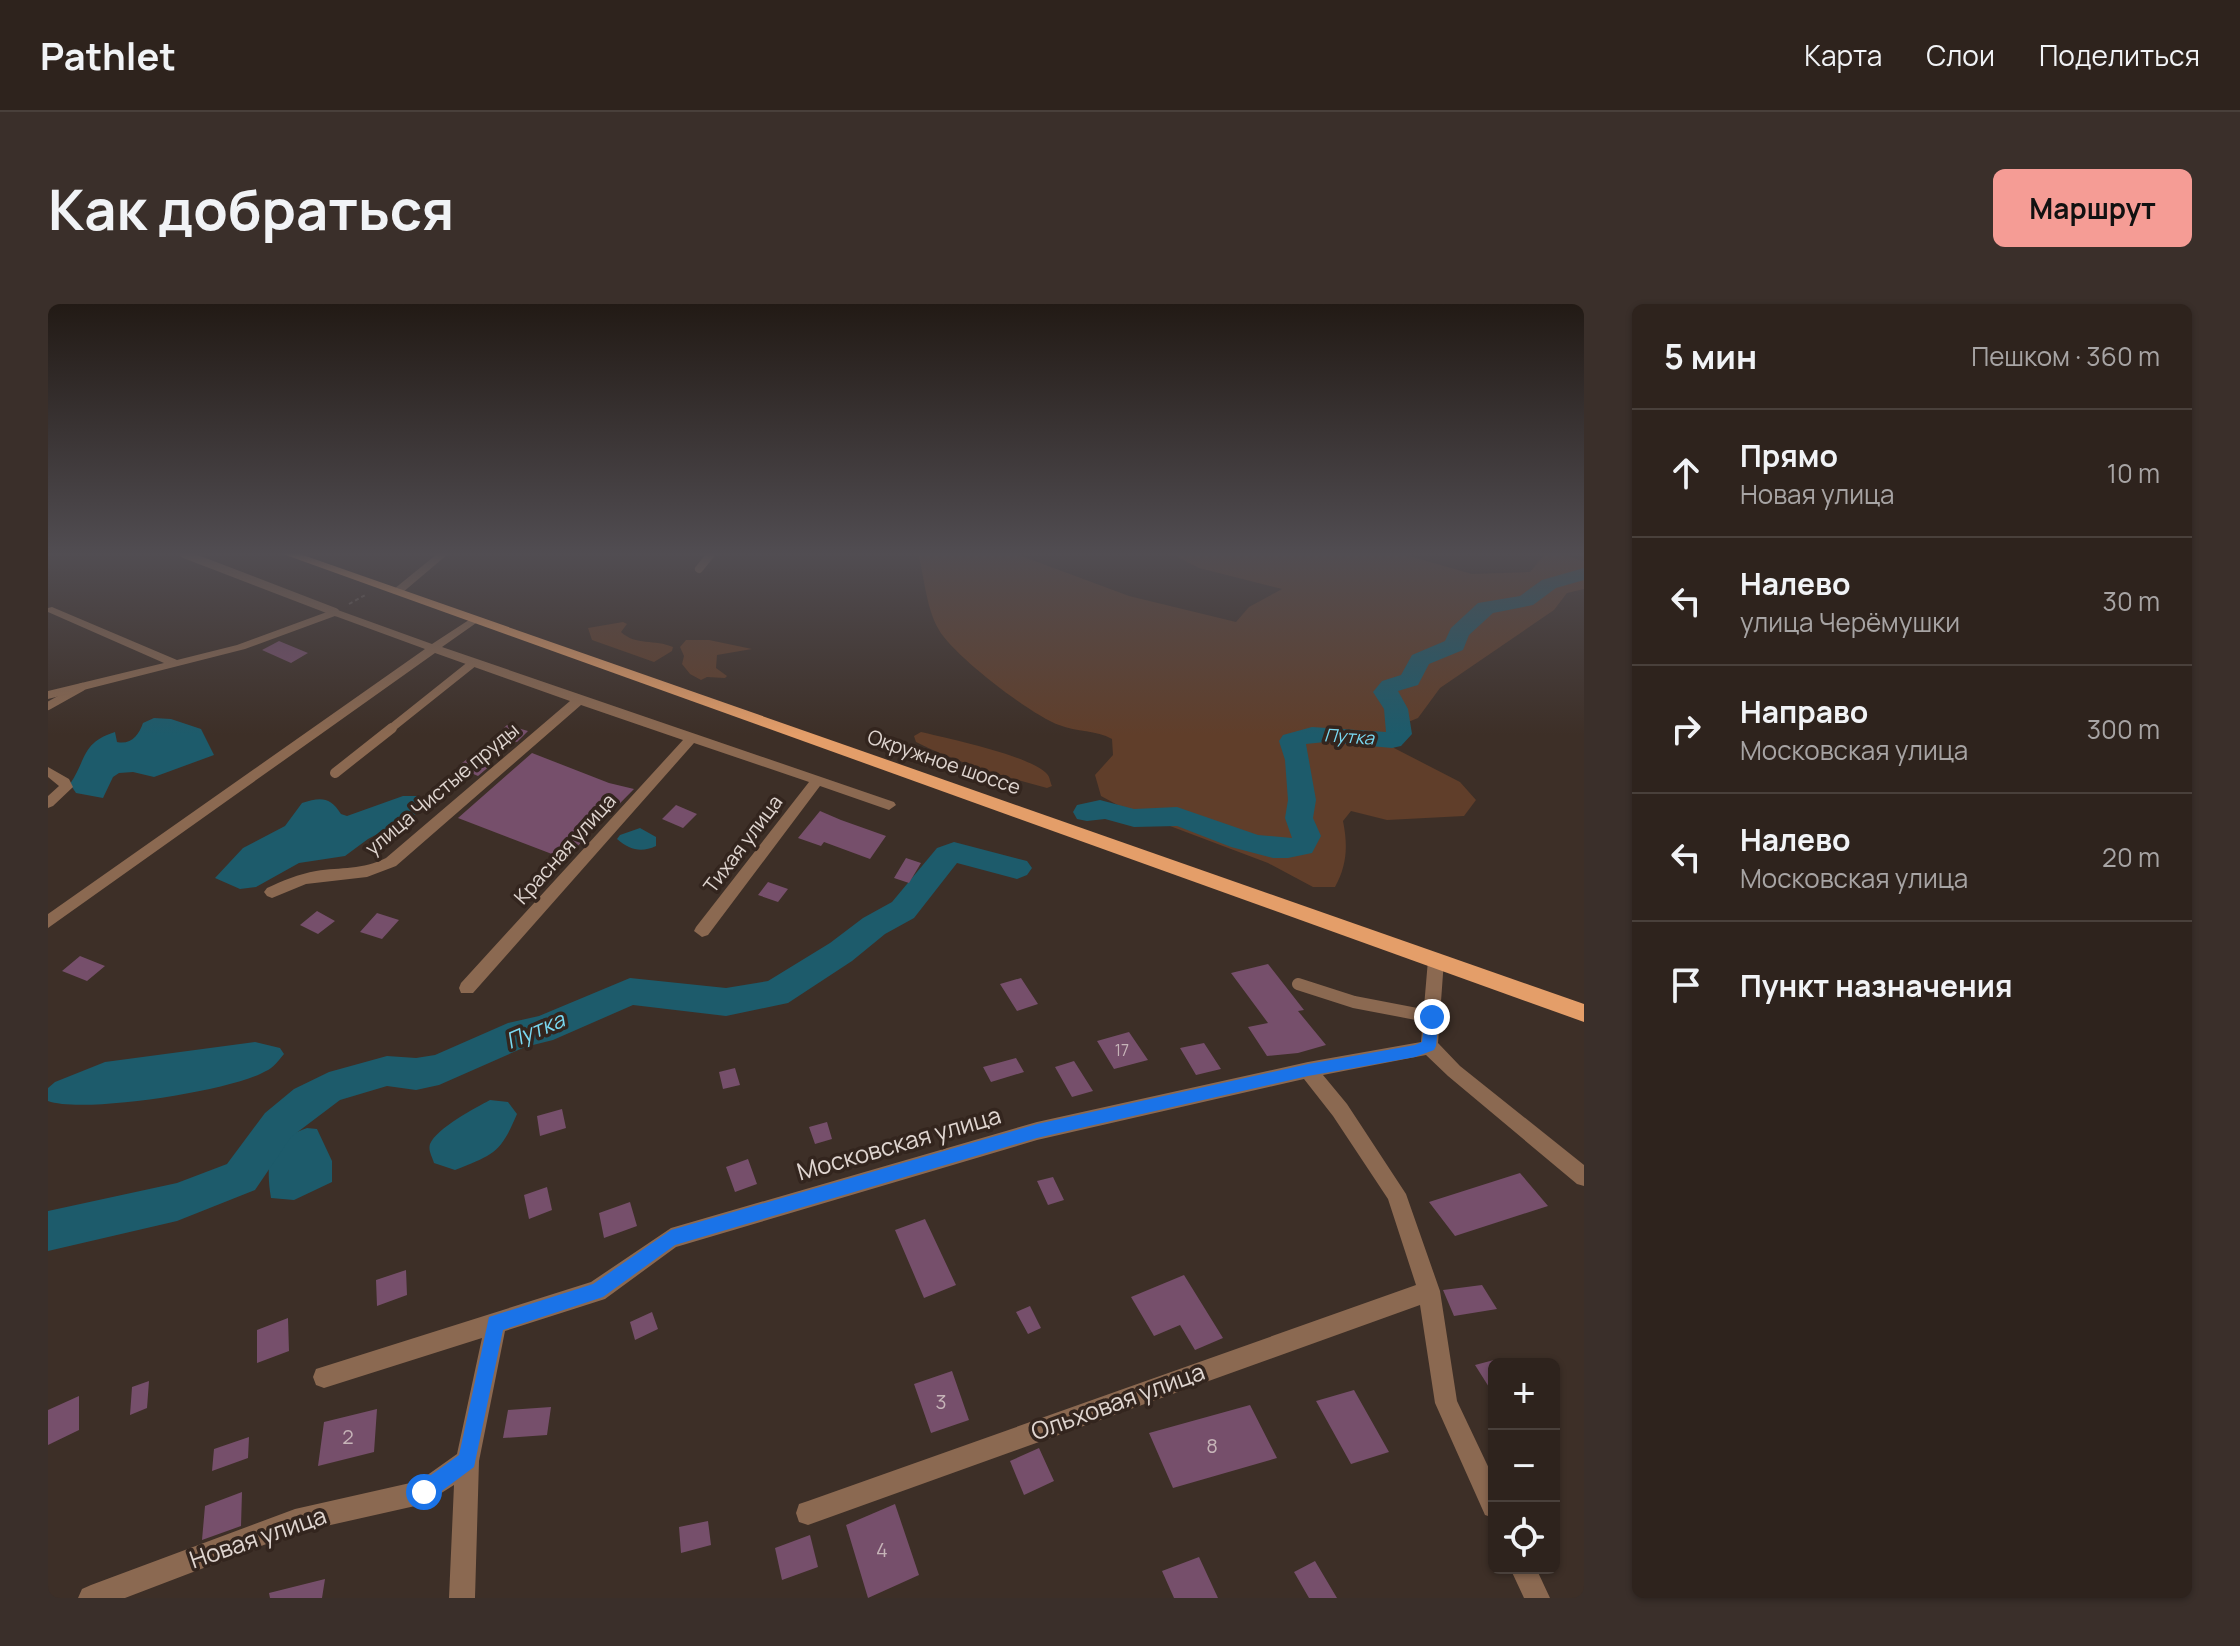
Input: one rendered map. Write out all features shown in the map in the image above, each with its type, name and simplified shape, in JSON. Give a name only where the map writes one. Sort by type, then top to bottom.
[{"type":"main road","name":"Окружное шоссе","points":[[462,614],[1584,1013]]},
{"type":"street","points":[[62,614],[177,664]]},
{"type":"street","points":[[48,695],[273,637],[329,614]]},
{"type":"street","points":[[341,614],[579,700],[889,805]]},
{"type":"street","points":[[48,922],[475,619]]},
{"type":"street","name":"улица Чистые пруды","points":[[272,892],[296,881],[327,875],[370,874],[391,862],[579,700]]},
{"type":"street","name":"Красная улица","points":[[467,988],[693,737]]},
{"type":"street","points":[[48,771],[64,782],[63,793],[48,803]]},
{"type":"street","name":"Тихая улица","points":[[702,931],[816,782]]},
{"type":"street","points":[[1436,960],[1429,1046],[1454,1071],[1584,1177]]},
{"type":"street","name":"Московская улица","points":[[324,1377],[597,1291],[671,1238],[1037,1131],[1429,1046]]},
{"type":"street","points":[[1308,1070],[1340,1110],[1396,1194],[1429,1291],[1446,1403],[1492,1502]]},
{"type":"street","name":"Ольховая улица","points":[[808,1513],[1429,1291]]},
{"type":"street","points":[[462,1598],[467,1461],[496,1323]]},
{"type":"street","name":"Новая улица","points":[[91,1598],[295,1521],[424,1492],[467,1461]]},
{"type":"lane","points":[[335,773],[473,663]]},
{"type":"lane","points":[[48,706],[83,687]]},
{"type":"lane","points":[[1298,984],[1354,1002],[1432,1017]]},
{"type":"shaded area","points":[[932,614],[1205,614],[1236,622],[1243,614],[1548,614],[1440,688],[1418,718],[1386,731],[1394,748],[1460,782],[1476,800],[1464,816],[1387,820],[1351,811],[1343,821],[1345,855],[1335,887],[1313,887],[1268,863],[1125,809],[1101,796],[1095,775],[1113,755],[1112,739],[1066,727],[1031,710],[994,684],[960,654],[947,641]]},
{"type":"shaded area","points":[[627,624],[621,632],[627,636],[673,647],[672,651],[654,662],[592,640],[588,628]]},
{"type":"shaded area","points":[[686,640],[709,640],[752,649],[717,655],[716,668],[727,676],[701,680],[690,674],[682,664],[684,656],[680,647]]},
{"type":"shaded area","points":[[921,732],[988,748],[1024,761],[1047,774],[1052,786],[1047,788],[1013,779],[948,756],[916,742],[914,736]]},
{"type":"water","points":[[154,718],[171,719],[201,729],[214,755],[154,777],[133,772],[119,773],[113,777],[103,798],[76,793],[70,784],[96,741],[115,732],[117,742],[130,740],[137,735],[143,723]]},
{"type":"water","points":[[403,796],[434,801],[433,805],[368,839],[345,856],[299,863],[256,887],[240,889],[215,878],[243,848],[285,826],[302,803],[324,800],[347,816]]},
{"type":"water","points":[[640,828],[656,837],[656,846],[636,849],[617,839],[620,835]]},
{"type":"water","points":[[255,1042],[280,1048],[284,1054],[266,1071],[248,1079],[191,1093],[123,1102],[92,1105],[48,1101],[48,1088],[55,1082],[105,1062]]},
{"type":"water","points":[[490,1100],[508,1102],[517,1114],[500,1145],[487,1156],[455,1170],[434,1163],[430,1144],[434,1138],[457,1119]]},
{"type":"water","points":[[307,1128],[317,1129],[332,1161],[332,1182],[294,1200],[271,1198],[269,1174],[272,1154],[284,1139]]},
{"type":"building","points":[[279,641],[308,653],[291,663],[262,650]]},
{"type":"building","points":[[507,725],[528,731],[517,742],[495,736]]},
{"type":"building","points":[[532,753],[609,783],[634,789],[565,859],[458,818]]},
{"type":"building","points":[[471,756],[492,764],[478,776],[457,767]]},
{"type":"building","points":[[676,805],[697,814],[683,828],[662,819]]},
{"type":"building","points":[[820,811],[886,836],[870,859],[824,842],[821,846],[798,838]]},
{"type":"building","points":[[906,858],[921,863],[909,883],[894,878]]},
{"type":"building","points":[[768,882],[788,889],[778,902],[758,895]]},
{"type":"building","points":[[317,911],[335,921],[318,934],[300,925]]},
{"type":"building","points":[[377,913],[399,920],[382,939],[360,932]]},
{"type":"building","points":[[80,956],[105,966],[87,981],[62,971]]},
{"type":"building","points":[[1268,964],[1304,1010],[1298,1011],[1326,1045],[1298,1053],[1267,1056],[1248,1027],[1268,1023],[1231,973]]},
{"type":"building","points":[[1021,978],[1038,1004],[1017,1011],[1000,984]]},
{"type":"building","points":[[1129,1032],[1148,1060],[1114,1069],[1097,1041]]},
{"type":"building","points":[[1204,1043],[1221,1069],[1196,1075],[1180,1048]]},
{"type":"building","points":[[1016,1058],[1024,1072],[991,1082],[983,1067]]},
{"type":"building","points":[[1074,1061],[1093,1091],[1072,1097],[1055,1067]]},
{"type":"building","points":[[735,1068],[740,1085],[723,1089],[719,1072]]},
{"type":"building","points":[[562,1109],[566,1128],[540,1136],[537,1116]]},
{"type":"building","points":[[827,1122],[832,1139],[815,1144],[809,1127]]},
{"type":"building","points":[[748,1159],[757,1184],[735,1192],[726,1167]]},
{"type":"building","points":[[1520,1173],[1548,1206],[1455,1236],[1429,1202]]},
{"type":"building","points":[[1053,1177],[1064,1200],[1048,1205],[1037,1181]]},
{"type":"building","points":[[547,1187],[552,1210],[529,1219],[524,1195]]},
{"type":"building","points":[[630,1202],[637,1226],[604,1238],[599,1213]]},
{"type":"building","points":[[925,1219],[956,1285],[924,1298],[895,1230]]},
{"type":"building","points":[[406,1270],[407,1295],[377,1306],[376,1280]]},
{"type":"building","points":[[1184,1275],[1223,1338],[1195,1350],[1180,1325],[1154,1336],[1131,1297]]},
{"type":"building","points":[[1482,1285],[1497,1309],[1454,1316],[1443,1290]]},
{"type":"building","points":[[1030,1306],[1041,1328],[1028,1334],[1016,1312]]},
{"type":"building","points":[[652,1312],[658,1329],[635,1340],[630,1322]]},
{"type":"building","points":[[288,1318],[289,1351],[257,1363],[257,1330]]},
{"type":"building","points":[[1488,1362],[1488,1386],[1475,1365]]},
{"type":"building","points":[[952,1371],[969,1420],[931,1433],[914,1384]]},
{"type":"building","points":[[149,1381],[147,1408],[130,1415],[132,1387]]},
{"type":"building","points":[[1354,1390],[1389,1452],[1351,1464],[1316,1401]]},
{"type":"building","points":[[79,1396],[79,1430],[48,1445],[48,1410]]},
{"type":"building","points":[[1250,1405],[1277,1458],[1173,1488],[1149,1433]]},
{"type":"building","points":[[551,1407],[547,1435],[503,1438],[508,1410]]},
{"type":"building","points":[[377,1409],[374,1452],[318,1466],[324,1422]]},
{"type":"building","points":[[249,1437],[248,1458],[212,1471],[214,1449]]},
{"type":"building","points":[[1039,1448],[1054,1481],[1024,1495],[1010,1461]]},
{"type":"building","points":[[242,1492],[241,1526],[202,1540],[205,1506]]},
{"type":"building","points":[[895,1504],[919,1575],[868,1598],[846,1525]]},
{"type":"building","points":[[708,1521],[711,1545],[681,1553],[679,1527]]},
{"type":"building","points":[[810,1535],[818,1567],[782,1580],[775,1548]]},
{"type":"building","points":[[1199,1557],[1218,1598],[1174,1598],[1162,1571]]},
{"type":"building","points":[[1315,1561],[1337,1598],[1309,1598],[1294,1572]]},
{"type":"building","points":[[325,1579],[322,1598],[270,1598],[269,1593]]},
{"type":"waterway","name":"Путка","points":[[1087,812],[1106,810],[1134,818],[1177,817],[1257,845],[1273,848],[1302,846],[1307,836],[1299,818],[1302,800],[1298,760],[1292,741],[1312,735],[1392,740],[1399,734],[1396,709],[1385,692],[1390,686],[1410,680],[1420,660],[1455,645],[1459,633],[1479,614]]},
{"type":"waterway","name":"Путка","points":[[48,1231],[177,1202],[241,1177],[278,1125],[329,1088],[387,1071],[416,1074],[439,1070],[520,1033],[541,1030],[593,1010],[630,991],[726,1002],[776,993],[841,952],[874,926],[903,910],[928,875],[954,852],[1017,868]]},
{"type":"route","points":[[424,1492],[467,1461],[496,1323],[597,1291],[671,1238],[1037,1131],[1308,1070],[1415,1051],[1429,1046],[1432,1017]]}]
